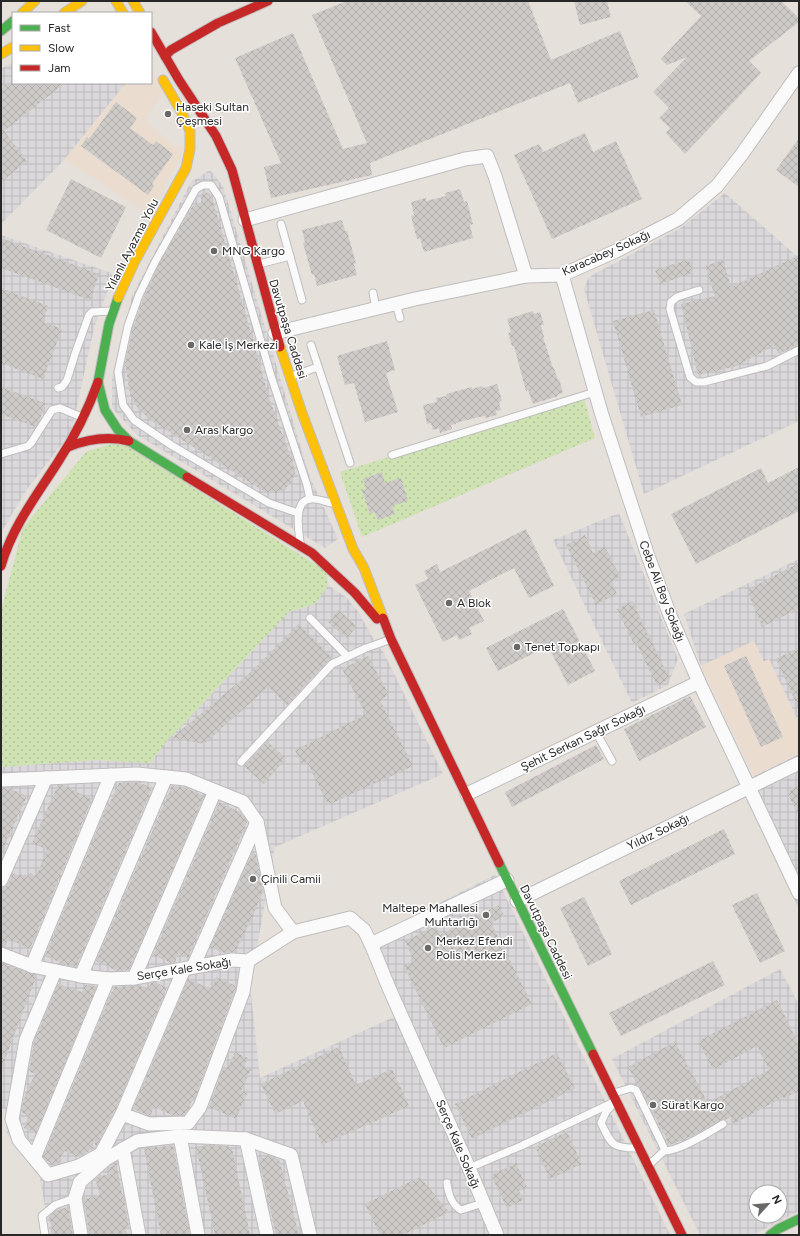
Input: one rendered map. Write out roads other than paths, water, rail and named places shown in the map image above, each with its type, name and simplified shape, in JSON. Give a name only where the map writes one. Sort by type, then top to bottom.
[{"type":"main road","points":[[23,12],[35,1]]},
{"type":"main road","points":[[66,12],[82,1]]},
{"type":"main road","points":[[116,1],[122,12]]},
{"type":"main road","points":[[133,1],[139,12]]},
{"type":"main road","points":[[165,56],[171,50],[218,23],[268,1]]},
{"type":"main road","points":[[1,31],[12,22]]},
{"type":"main road","points":[[187,31],[218,23]]},
{"type":"main road","points":[[152,34],[165,37]]},
{"type":"main road","name":"Davutpaşa Caddesi","points":[[152,34],[216,136],[232,170],[276,333],[336,504],[350,552],[364,568],[391,639],[467,794],[517,901],[682,1235]]},
{"type":"main road","points":[[1,54],[12,48]]},
{"type":"main road","points":[[158,71],[190,130],[190,149],[186,168]]},
{"type":"main road","points":[[186,168],[198,158]]},
{"type":"main road","points":[[218,158],[232,170]]},
{"type":"main road","name":"Yılanlı Ayazma Yolu","points":[[1,566],[7,545],[17,524],[68,447],[84,418],[98,382],[113,311],[135,260],[186,168]]},
{"type":"main road","points":[[98,382],[105,410],[118,430],[129,441]]},
{"type":"main road","points":[[68,447],[80,442],[112,437],[129,441]]},
{"type":"main road","name":"Davutpaşa Caddesi","points":[[129,441],[312,552],[360,598],[391,639]]},
{"type":"main road","points":[[312,552],[334,560]]},
{"type":"main road","points":[[770,1235],[778,1229],[799,1219]]},
{"type":"street","name":"Karacabey Sokağı","points":[[276,333],[396,304],[526,276],[562,275],[616,251],[678,219],[717,186],[742,154],[799,73]]},
{"type":"street","points":[[245,220],[465,159],[487,156],[495,176],[526,276]]},
{"type":"street","name":"Cebe Ali Bey Sokağı","points":[[562,275],[595,392],[648,556],[671,618],[699,682],[799,893]]},
{"type":"street","name":"Şehit Serkan Sağır Sokağı","points":[[467,794],[699,682]]},
{"type":"street","name":"Yıldız Sokağı","points":[[517,901],[799,763]]},
{"type":"street","points":[[1,780],[137,774],[186,779],[243,802],[257,822],[275,908],[293,932]]},
{"type":"street","points":[[32,966],[111,775]]},
{"type":"street","points":[[82,976],[166,777]]},
{"type":"street","points":[[1,880],[46,778]]},
{"type":"street","points":[[134,978],[215,791]]},
{"type":"street","points":[[82,1235],[75,1198],[80,1182],[100,1159],[257,822]]},
{"type":"street","points":[[371,944],[508,880]]},
{"type":"street","name":"Serçe Kale Sokağı","points":[[1,954],[32,966],[82,976],[108,979],[134,978],[232,960],[248,961],[293,932],[350,918],[364,930],[371,944],[497,1235]]},
{"type":"street","points":[[122,1114],[149,1124],[188,1123],[200,1107],[243,992],[248,961]]},
{"type":"street","points":[[55,971],[26,1040],[12,1119],[19,1140],[48,1175],[100,1159],[106,1159],[137,1141],[180,1136],[246,1139],[291,1155],[310,1235]]},
{"type":"street","points":[[34,1158],[108,979]]},
{"type":"street","points":[[180,1136],[198,1235]]},
{"type":"street","points":[[246,1139],[267,1235]]},
{"type":"street","points":[[123,1149],[139,1235]]},
{"type":"lane","points":[[298,513],[269,503],[171,445],[134,420],[123,405],[118,372],[128,326],[136,301],[155,262],[196,189],[203,184],[210,185],[219,198],[271,376],[307,485],[310,499]]},
{"type":"lane","points":[[281,224],[302,300]]},
{"type":"lane","points":[[257,265],[290,256]]},
{"type":"lane","points":[[699,290],[677,297],[671,302],[670,309],[690,376],[696,382],[704,382],[767,366],[799,350]]},
{"type":"lane","points":[[373,294],[376,309]]},
{"type":"lane","points":[[396,304],[400,318]]},
{"type":"lane","points":[[58,388],[62,387],[68,380],[75,354],[89,315],[92,312],[113,311]]},
{"type":"lane","points":[[311,345],[350,463]]},
{"type":"lane","points":[[290,376],[318,367]]},
{"type":"lane","points":[[392,455],[595,392]]},
{"type":"lane","points":[[1,454],[28,446],[52,410],[60,408],[84,418]]},
{"type":"lane","points":[[300,545],[298,513],[304,502],[310,499],[336,504]]},
{"type":"lane","points":[[310,618],[347,656]]},
{"type":"lane","points":[[241,762],[332,664],[347,656],[391,639]]},
{"type":"lane","points":[[596,732],[612,761]]},
{"type":"lane","points":[[469,1168],[521,1146],[630,1088],[636,1090],[664,1151]]},
{"type":"lane","points":[[614,1097],[601,1123],[611,1142],[615,1145],[620,1148],[639,1148]]},
{"type":"lane","points":[[648,1166],[664,1151],[670,1151],[696,1140],[723,1124]]},
{"type":"lane","points":[[447,1183],[451,1198],[457,1208],[461,1210],[483,1203]]},
{"type":"lane","points":[[46,1235],[42,1216],[55,1205],[75,1198]]},
{"type":"place","name":"Haseki Sultan Çeşmesi","points":[[168,114]]},
{"type":"place","name":"MNG Kargo","points":[[214,251]]},
{"type":"place","name":"Kale İş Merkezi","points":[[191,345]]},
{"type":"place","name":"Aras Kargo","points":[[187,430]]},
{"type":"place","name":"A Blok","points":[[449,603]]},
{"type":"place","name":"Tenet Topkapı","points":[[517,647]]},
{"type":"place","name":"Çinili Camii","points":[[253,879]]},
{"type":"place","name":"Maltepe Mahallesi Muhtarlığı","points":[[486,915]]},
{"type":"place","name":"Merkez Efendi Polis Merkezi","points":[[428,948]]},
{"type":"place","name":"Sürat Kargo","points":[[653,1105]]}]
